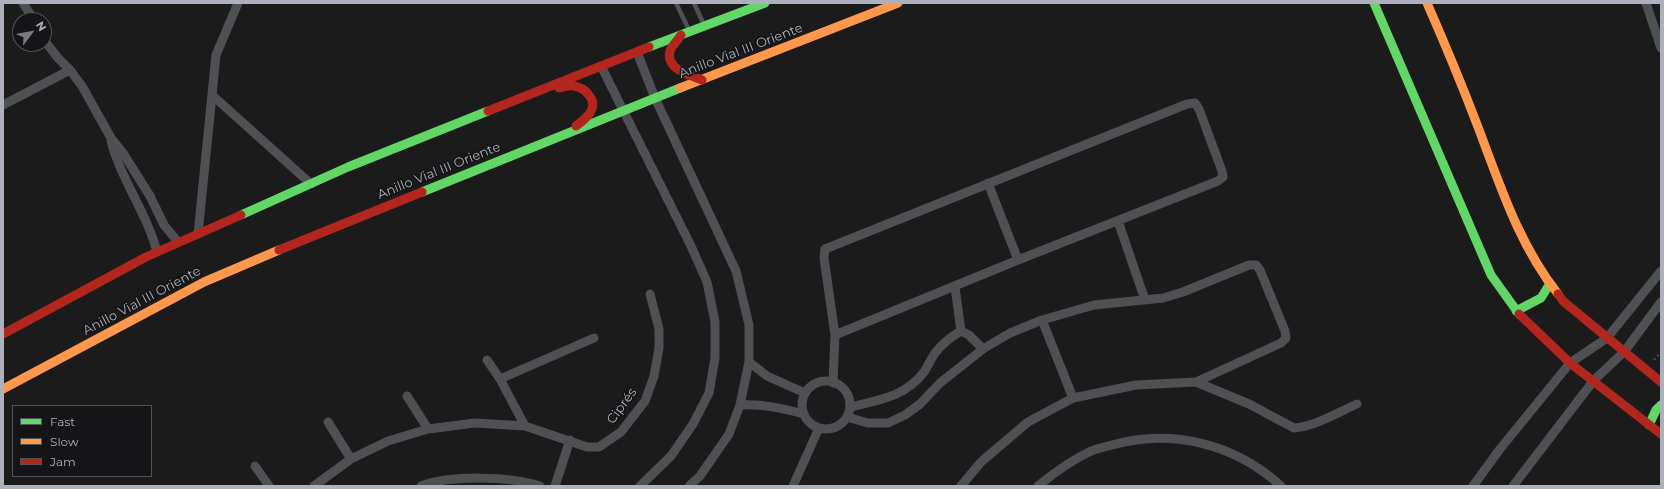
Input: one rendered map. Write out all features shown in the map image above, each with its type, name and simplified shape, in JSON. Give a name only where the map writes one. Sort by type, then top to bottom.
[{"type":"main road","points":[[3,334],[178,242],[310,184],[601,66],[765,3]]},
{"type":"main road","name":"Anillo Vial III Oriente","points":[[3,389],[204,282],[342,224],[655,98],[898,3]]},
{"type":"main road","points":[[1374,3],[1491,276],[1516,311],[1570,363],[1594,380],[1661,434]]},
{"type":"main road","points":[[1427,3],[1463,87],[1506,202],[1531,255],[1549,285],[1563,301],[1661,382]]},
{"type":"main road","points":[[681,35],[670,51],[670,60],[677,70],[702,80]]},
{"type":"main road","points":[[537,92],[574,86],[585,91],[592,99],[594,105],[586,119],[562,136]]},
{"type":"main road","points":[[1516,311],[1541,298],[1549,285]]},
{"type":"main road","points":[[1649,425],[1656,410],[1661,405]]},
{"type":"street","points":[[23,3],[29,12]]},
{"type":"street","points":[[198,234],[216,55],[238,3]]},
{"type":"street","points":[[1646,3],[1658,31],[1661,48]]},
{"type":"street","points":[[52,49],[82,86],[111,138],[123,153],[150,196],[164,225],[178,242]]},
{"type":"street","points":[[637,52],[655,98],[736,271],[748,326],[748,362],[740,405],[729,434],[700,476],[689,486]]},
{"type":"street","points":[[601,66],[688,239],[707,282],[715,322],[715,358],[709,393],[693,424],[671,456],[640,486]]},
{"type":"street","points":[[3,104],[70,70]]},
{"type":"street","points":[[212,95],[310,184]]},
{"type":"street","points":[[833,382],[835,335],[824,258],[825,249],[1187,104],[1195,103],[1199,109],[1222,171],[1223,177],[1218,181],[1018,260],[835,335]]},
{"type":"street","points":[[111,138],[116,160],[138,202],[152,233],[158,252]]},
{"type":"street","points":[[988,183],[1018,260]]},
{"type":"street","points":[[138,202],[150,196]]},
{"type":"street","points":[[1118,221],[1145,300]]},
{"type":"street","points":[[847,417],[868,423],[888,423],[905,415],[920,404],[940,383],[984,349],[1010,333],[1042,320],[1094,306],[1163,298],[1183,292],[1249,265],[1256,265],[1260,270],[1285,331],[1286,338],[1281,343],[1196,382],[1136,385],[1073,398],[1028,422],[981,462],[961,486]]},
{"type":"street","points":[[1473,486],[1500,449],[1570,363],[1607,338],[1660,275]]},
{"type":"street","points":[[955,287],[961,331]]},
{"type":"street","name":"Ciprés","points":[[314,486],[350,459],[388,441],[428,429],[475,423],[525,426],[570,440],[586,447],[599,447],[621,432],[645,401],[654,376],[659,348],[659,329],[650,294]]},
{"type":"street","points":[[1513,486],[1594,380],[1624,352],[1661,302]]},
{"type":"street","points":[[1042,320],[1073,398]]},
{"type":"street","points":[[961,331],[969,335],[984,349]]},
{"type":"street","points":[[850,407],[893,396],[912,385],[924,372],[936,353],[954,335],[961,331]]},
{"type":"street","points":[[500,379],[594,338]]},
{"type":"street","points":[[487,360],[500,379],[525,426]]},
{"type":"street","points":[[748,362],[767,376],[805,393]]},
{"type":"street","points":[[822,382],[833,382],[842,388],[848,396],[850,407],[847,417],[840,425],[830,429],[819,428],[810,423],[804,414],[802,404],[805,393],[812,386],[822,382]]},
{"type":"street","points":[[1196,382],[1249,404],[1294,428],[1300,428],[1316,422],[1357,404]]},
{"type":"street","points":[[407,396],[428,429]]},
{"type":"street","points":[[740,405],[760,404],[804,414]]},
{"type":"street","points":[[328,422],[350,459]]},
{"type":"street","points":[[793,486],[819,428]]},
{"type":"street","points":[[1038,486],[1060,468],[1092,450],[1128,440],[1164,437],[1200,442],[1235,454],[1266,472],[1281,486]]},
{"type":"street","points":[[555,486],[570,440]]},
{"type":"street","points":[[255,466],[268,486]]},
{"type":"street","points":[[421,486],[465,478],[505,480],[532,483],[540,486]]},
{"type":"lane","points":[[676,3],[690,32]]},
{"type":"lane","points":[[694,3],[704,26]]},
{"type":"traffic: fast","points":[[649,47],[765,3]]},
{"type":"traffic: fast","points":[[1374,3],[1491,275],[1519,314]]},
{"type":"traffic: fast","points":[[422,192],[680,88]]},
{"type":"traffic: fast","points":[[241,215],[348,167],[488,111]]},
{"type":"traffic: fast","points":[[1516,311],[1541,298],[1549,285]]},
{"type":"traffic: fast","points":[[1649,425],[1656,410],[1661,405]]},
{"type":"traffic: slow","points":[[680,88],[898,3]]},
{"type":"traffic: slow","points":[[1427,3],[1460,80],[1521,235],[1544,275],[1558,294]]},
{"type":"traffic: slow","points":[[3,389],[204,282],[279,250]]},
{"type":"traffic: jam","points":[[681,35],[670,51],[669,57],[671,62],[675,67],[685,73],[702,80]]},
{"type":"traffic: jam","points":[[488,111],[649,47]]},
{"type":"traffic: jam","points":[[559,88],[570,86],[578,87],[588,94],[593,103],[591,112],[576,126]]},
{"type":"traffic: jam","points":[[279,250],[422,192]]},
{"type":"traffic: jam","points":[[3,334],[146,257],[241,215]]},
{"type":"traffic: jam","points":[[1558,294],[1563,301],[1661,382]]},
{"type":"traffic: jam","points":[[1519,314],[1570,363],[1661,434]]}]
